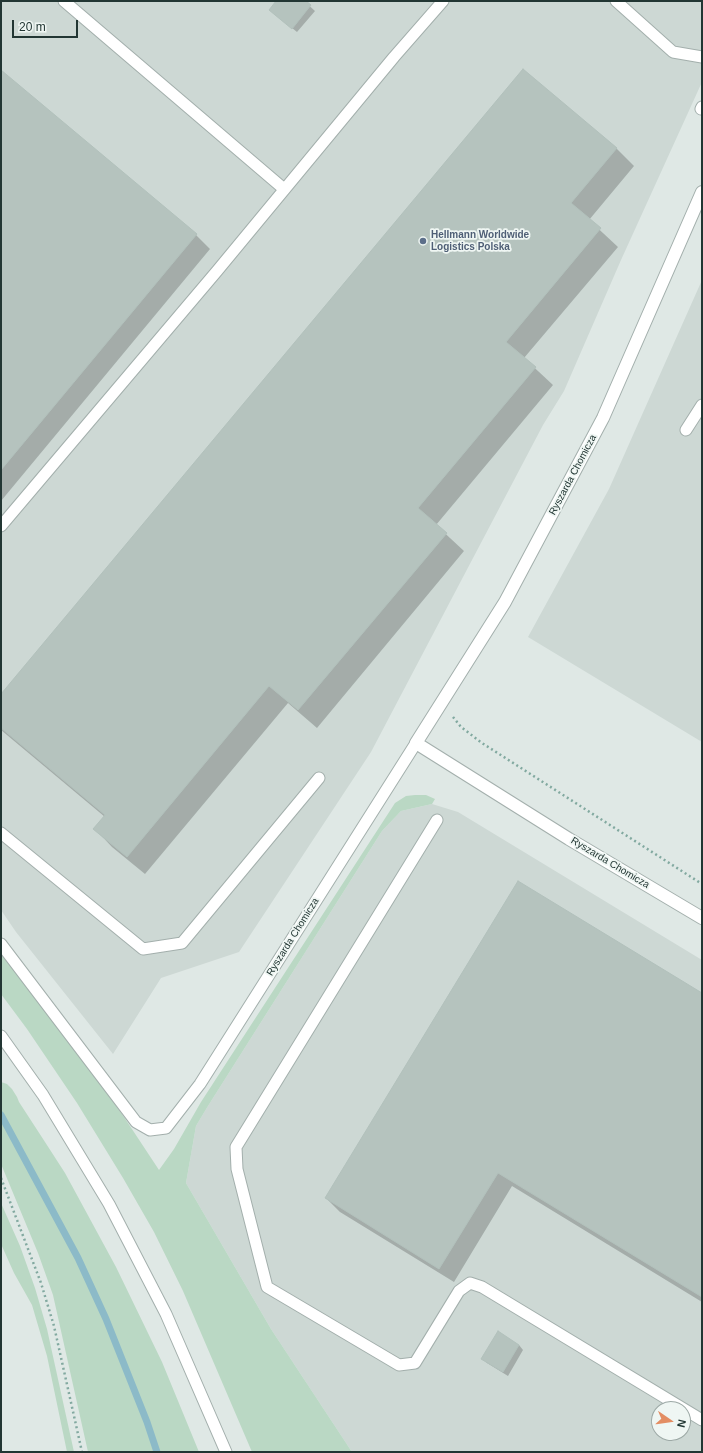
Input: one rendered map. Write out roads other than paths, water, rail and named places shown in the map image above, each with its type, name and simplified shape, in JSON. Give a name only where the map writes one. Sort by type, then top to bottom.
[{"type":"street","name":"Ryszarda Chomicza","points":[[702,192],[603,418],[505,602],[416,743],[569,839],[702,918]]},
{"type":"lane","points":[[64,1],[284,189]]},
{"type":"lane","points":[[1,526],[394,56],[443,1]]},
{"type":"lane","points":[[616,1],[672,52],[702,57]]},
{"type":"lane","points":[[686,430],[702,406]]},
{"type":"lane","name":"Ryszarda Chomicza","points":[[1,944],[136,1122],[150,1130],[166,1128],[200,1084],[416,743]]},
{"type":"lane","points":[[1,833],[143,949],[182,943],[319,778]]},
{"type":"lane","points":[[437,820],[236,1147],[237,1169],[267,1287],[400,1365],[415,1363],[458,1292],[470,1283],[482,1287],[702,1420]]},
{"type":"lane","points":[[1,1036],[43,1095],[109,1204],[166,1314],[226,1452]]},
{"type":"waterway","points":[[1,1115],[78,1258],[106,1319],[147,1422],[157,1452]]},
{"type":"place","name":"Hellmann Worldwide Logistics Polska","points":[[423,241]]}]
